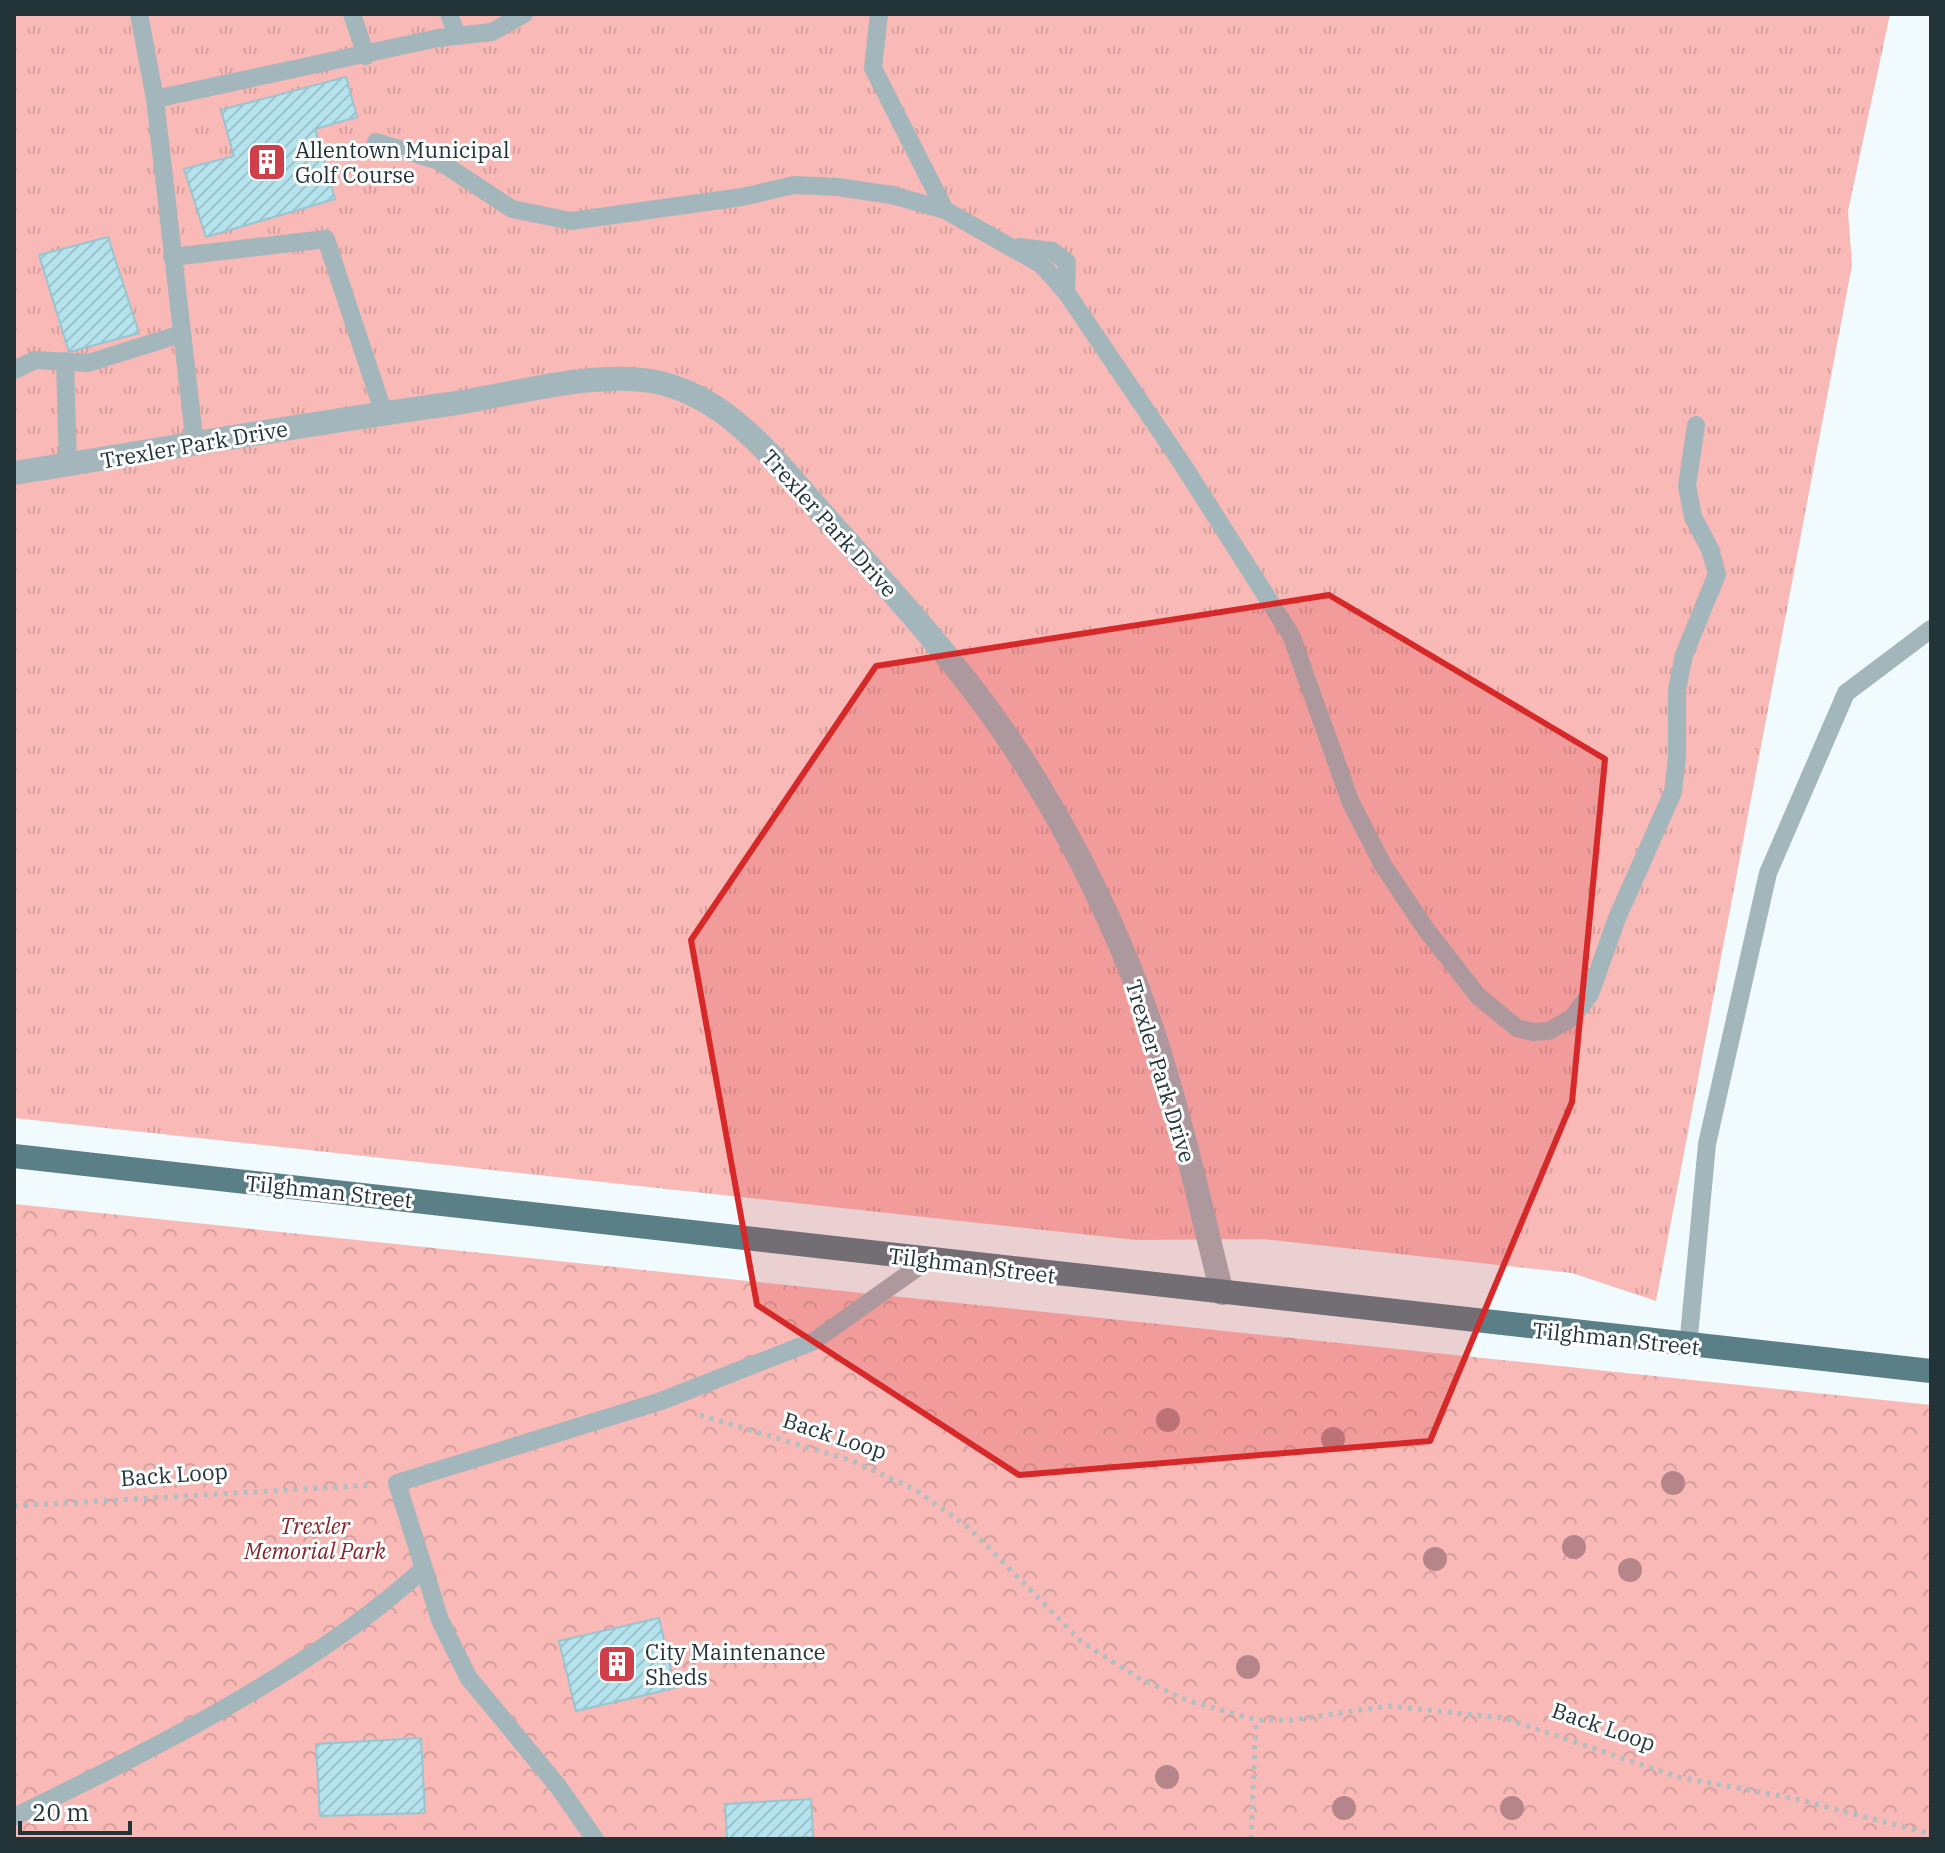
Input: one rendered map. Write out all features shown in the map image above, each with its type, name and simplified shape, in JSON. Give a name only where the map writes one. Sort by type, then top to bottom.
[{"type":"main road","name":"Tilghman Street","points":[[14,1156],[1688,1347],[1931,1371]]},
{"type":"street","name":"Trexler Park Drive","points":[[14,473],[383,411],[589,381],[645,380],[682,388],[717,406],[747,431],[886,583],[993,716],[1079,856],[1131,972],[1174,1103],[1222,1293]]},
{"type":"lane","points":[[139,14],[155,99],[195,445]]},
{"type":"lane","points":[[352,14],[366,56]]},
{"type":"lane","points":[[449,14],[457,36]]},
{"type":"lane","points":[[155,99],[457,36],[492,32],[524,14]]},
{"type":"lane","points":[[879,14],[873,68],[945,210]]},
{"type":"lane","points":[[376,142],[439,161],[512,209],[571,221],[742,197],[794,185],[838,187],[892,195],[945,210],[1042,265],[1066,292],[1291,635],[1351,803],[1383,865],[1425,928],[1478,996],[1517,1028],[1533,1032],[1549,1031],[1572,1018],[1590,994],[1617,918],[1673,792],[1677,690],[1684,655],[1717,574],[1710,549],[1693,517],[1687,486],[1696,425]]},
{"type":"lane","points":[[172,257],[326,239],[383,411]]},
{"type":"lane","points":[[14,370],[35,360],[88,363],[181,334]]},
{"type":"lane","points":[[65,361],[68,465]]},
{"type":"lane","points":[[1688,1347],[1707,1144],[1768,873],[1846,693],[1931,629]]},
{"type":"lane","points":[[595,1839],[557,1785],[468,1677],[440,1620],[397,1483],[661,1401],[814,1341],[928,1260]]},
{"type":"lane","points":[[14,1817],[249,1694],[395,1595],[423,1569]]},
{"type":"path","name":"Back Loop","points":[[661,1401],[779,1442],[853,1461],[916,1490],[969,1528],[1083,1643],[1139,1678],[1186,1700],[1256,1720],[1291,1720],[1389,1706],[1504,1718],[1678,1777],[1792,1798],[1931,1834]]},
{"type":"path","name":"Back Loop","points":[[14,1506],[397,1483]]},
{"type":"path","points":[[1251,1839],[1256,1720]]},
{"type":"highlighted area","points":[[1329,595],[1605,759],[1572,1102],[1430,1441],[1019,1475],[757,1305],[691,940],[876,666]]},
{"type":"green space","name":"Allentown Municipal Golf Course","points":[[14,14],[1890,14],[1848,211],[1852,265],[1656,1301],[1572,1273],[1263,1239],[1136,1240],[14,1118]]},
{"type":"green space","name":"Trexler Memorial Park","points":[[14,1204],[1931,1405],[1931,1839],[14,1839]]},
{"type":"building","name":"Allentown Municipal Golf Course","points":[[346,77],[357,117],[315,129],[335,199],[206,237],[184,169],[234,156],[221,110]]},
{"type":"building","points":[[108,237],[139,333],[69,352],[39,255]]},
{"type":"building","name":"City Maintenance Sheds","points":[[659,1618],[675,1688],[576,1711],[559,1641]]},
{"type":"building","points":[[421,1738],[425,1813],[320,1816],[316,1744]]},
{"type":"building","points":[[811,1799],[813,1837],[727,1839],[725,1804]]},
{"type":"place","name":"Allentown Municipal Golf Course","points":[[267,162]]},
{"type":"place","name":"City Maintenance Sheds","points":[[617,1664]]}]
